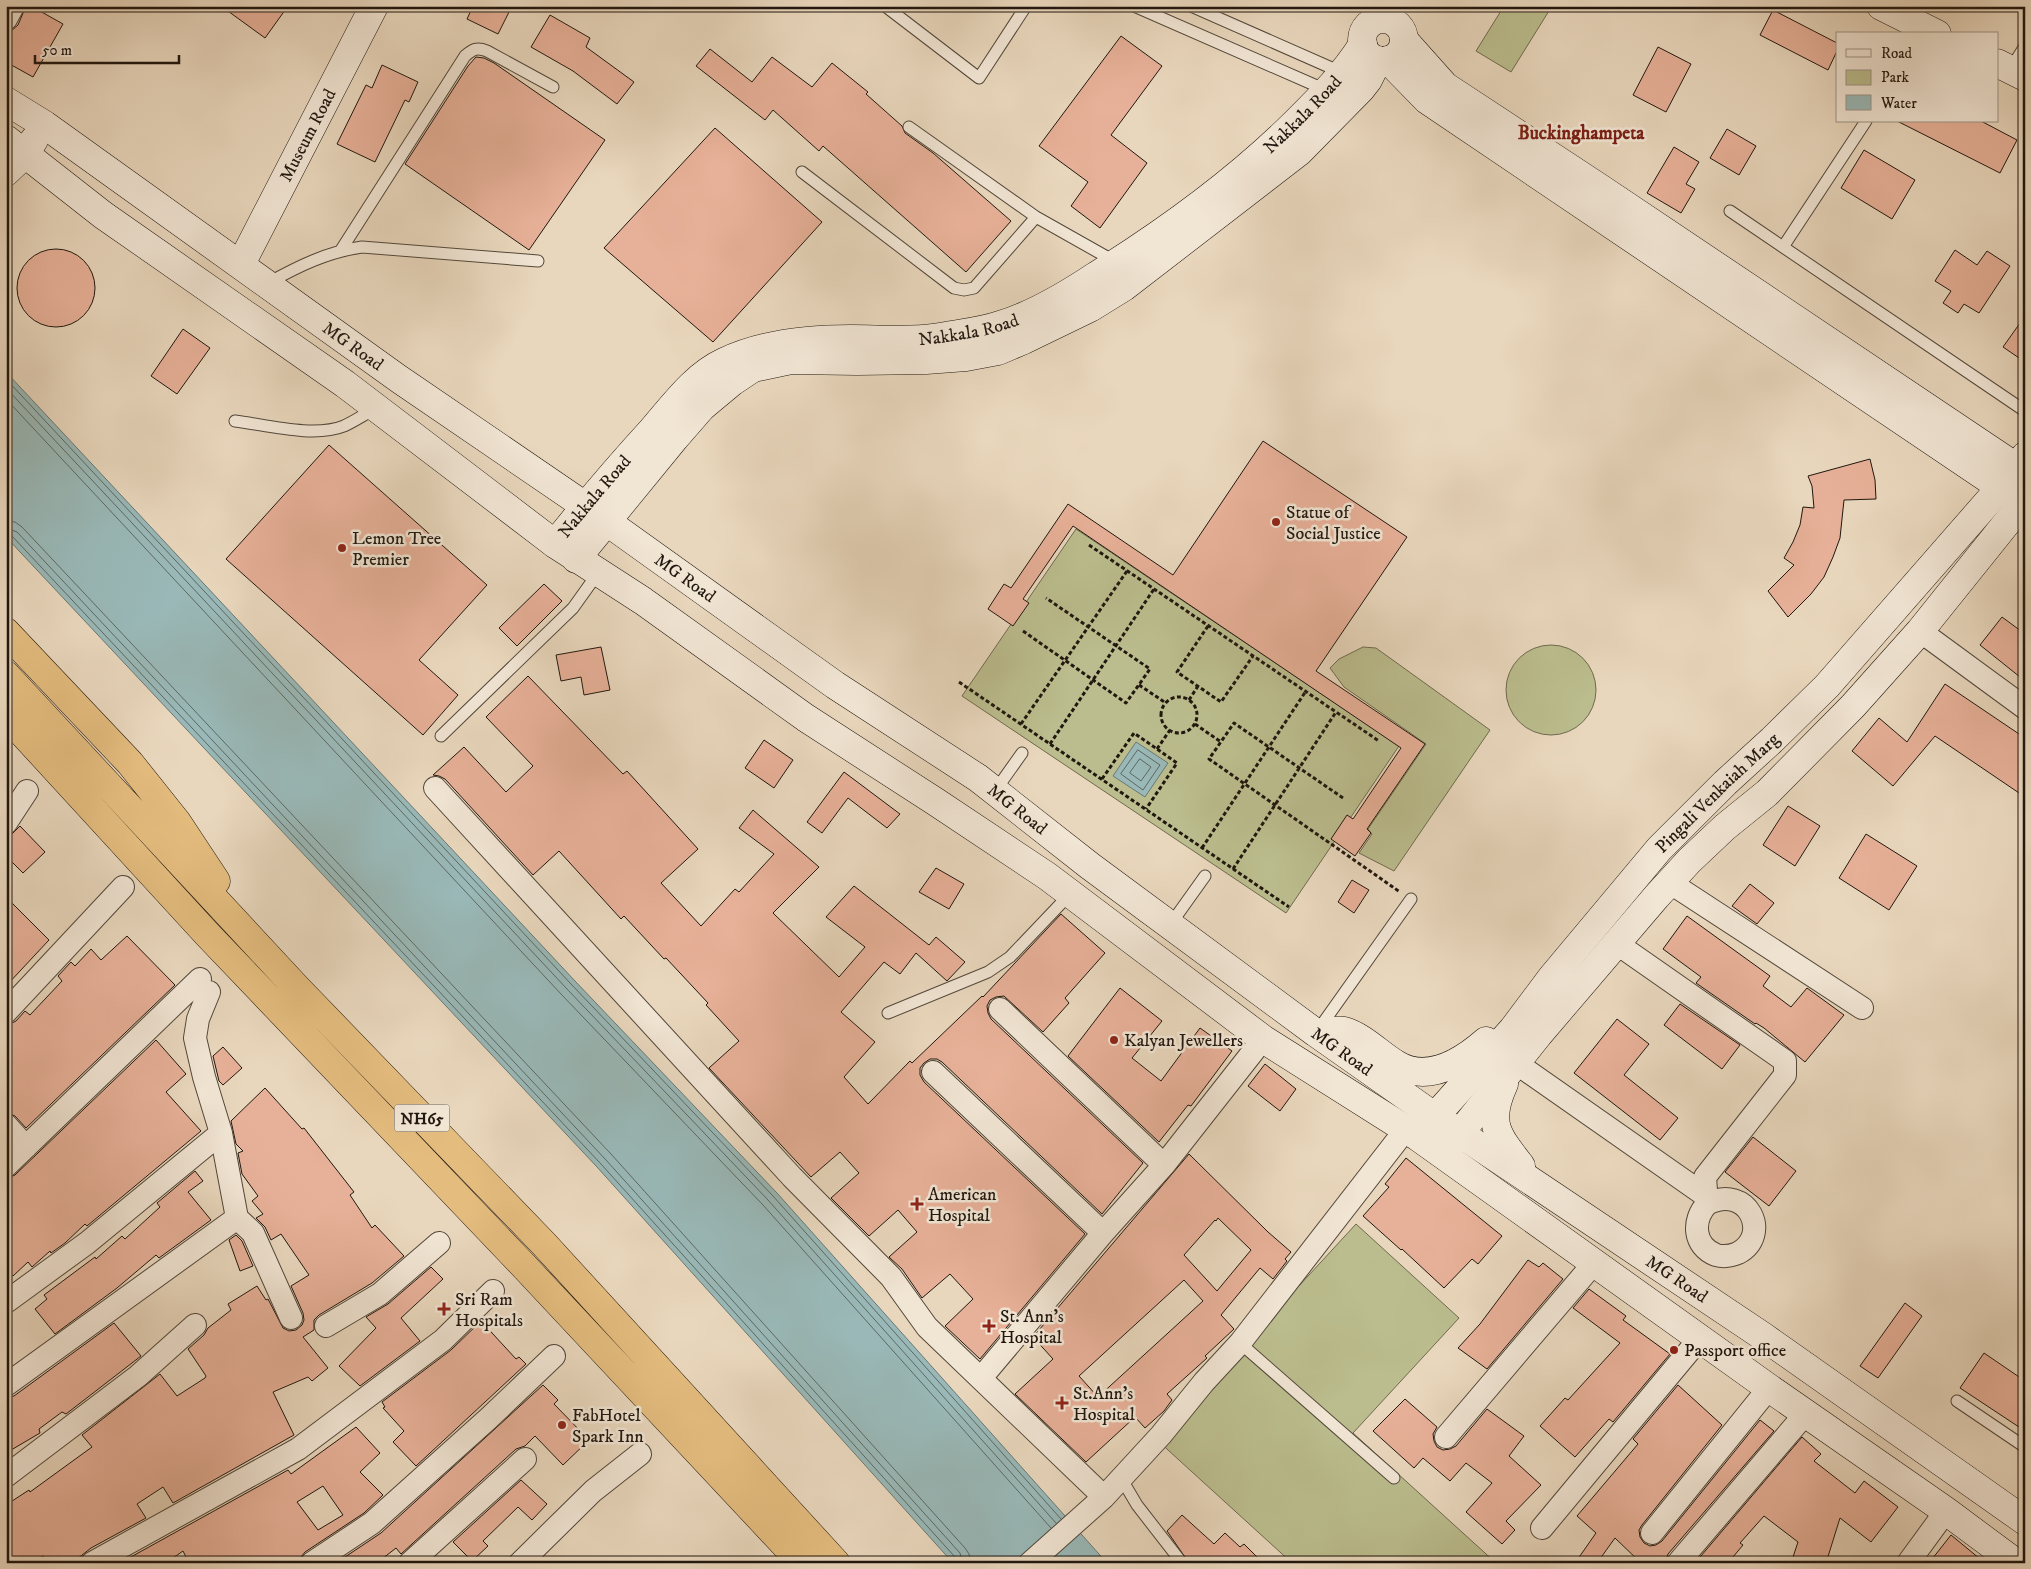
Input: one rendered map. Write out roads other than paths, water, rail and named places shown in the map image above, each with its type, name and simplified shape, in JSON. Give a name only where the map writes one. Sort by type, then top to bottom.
[{"type":"highway","points":[[6,632],[130,763],[177,822],[258,944]]},
{"type":"highway","name":"NH65","points":[[6,675],[297,988],[544,1244],[818,1560]]},
{"type":"highway","name":"NH65","points":[[6,715],[208,934],[504,1245],[818,1560]]},
{"type":"main road","name":"Museum Road","points":[[240,264],[374,6]]},
{"type":"main road","points":[[1881,6],[1929,32]]},
{"type":"main road","points":[[1385,13],[1367,27],[1362,38],[1383,51],[1428,100],[2017,471],[2024,502]]},
{"type":"main road","name":"Nakkala Road","points":[[565,552],[596,513],[702,407],[732,382],[753,368],[791,360],[857,362],[926,360],[985,354],[998,351],[1024,340],[1090,308],[1116,273],[1261,157],[1335,82],[1383,51]]},
{"type":"main road","name":"Nakkala Road","points":[[1116,273],[1299,152],[1361,89],[1368,80],[1383,51]]},
{"type":"main road","name":"MG Road","points":[[10,110],[45,124],[399,378],[596,513],[835,685],[978,778],[1170,925],[1316,1033],[1434,1116],[1764,1337],[2025,1521]]},
{"type":"main road","points":[[12,155],[45,124]]},
{"type":"main road","name":"MG Road","points":[[12,155],[345,384],[565,552],[643,601],[806,718],[936,802],[1070,894],[1263,1039],[1412,1133],[1769,1388],[1946,1511],[2016,1563]]},
{"type":"main road","name":"Pingali Venkaiah Marg","points":[[1412,1133],[1434,1116],[1513,1029],[1552,977],[1659,849],[1827,686],[2017,471]]},
{"type":"main road","name":"Pingali Venkaiah Marg","points":[[1442,1155],[1616,943],[1669,882],[1725,827],[1767,793],[1853,706],[1920,631],[2024,502]]},
{"type":"main road","points":[[1745,764],[1767,793]]},
{"type":"main road","points":[[1316,1033],[1343,1031],[1362,1040],[1397,1065],[1414,1073],[1433,1071],[1452,1065],[1487,1041],[1513,1029]]},
{"type":"main road","points":[[1513,1067],[1494,1109],[1497,1128],[1501,1140],[1532,1181]]},
{"type":"street","points":[[6,19],[12,6]]},
{"type":"street","points":[[1920,631],[2025,708]]},
{"type":"street","points":[[435,788],[792,1177],[891,1277],[927,1328],[981,1378],[1099,1501]]},
{"type":"street","points":[[6,823],[27,791]]},
{"type":"street","points":[[1669,882],[1862,1008]]},
{"type":"street","points":[[6,1012],[123,887]]},
{"type":"street","points":[[1513,1067],[1706,1200],[1706,1177],[1785,1075],[1785,1061],[1616,943]]},
{"type":"street","points":[[6,1166],[205,985],[195,1038],[204,1077],[221,1132],[237,1218],[253,1233],[291,1318]]},
{"type":"street","points":[[1000,1009],[1164,1165]]},
{"type":"street","points":[[981,1378],[1103,1233],[1164,1165],[1263,1039]]},
{"type":"street","points":[[933,1072],[1103,1233]]},
{"type":"street","points":[[6,1125],[26,1147]]},
{"type":"street","points":[[6,1302],[87,1243],[221,1132]]},
{"type":"street","points":[[1030,1563],[1099,1501],[1161,1435],[1204,1382],[1240,1343],[1412,1133]]},
{"type":"street","points":[[6,1385],[237,1218]]},
{"type":"street","points":[[326,1326],[380,1294],[439,1243]]},
{"type":"street","points":[[1446,1437],[1594,1263]]},
{"type":"street","points":[[92,1563],[298,1449],[443,1340],[493,1291]]},
{"type":"street","points":[[6,1476],[138,1376],[195,1325]]},
{"type":"street","points":[[1542,1528],[1700,1338]]},
{"type":"street","points":[[316,1561],[372,1523],[489,1418],[554,1356]]},
{"type":"street","points":[[1652,1533],[1769,1388]]},
{"type":"street","points":[[1678,1563],[1806,1414]]},
{"type":"street","points":[[520,1563],[593,1491],[640,1454]]},
{"type":"street","points":[[410,1563],[525,1459]]},
{"type":"street","points":[[1908,1563],[1946,1511]]},
{"type":"lane","points":[[885,6],[979,78],[1026,6]]},
{"type":"lane","points":[[1134,6],[1335,82]]},
{"type":"lane","points":[[1192,6],[1335,82]]},
{"type":"lane","points":[[2011,70],[2025,46]]},
{"type":"lane","points":[[341,250],[465,56],[471,51],[478,48],[487,51],[553,87]]},
{"type":"lane","points":[[1783,247],[1865,122]]},
{"type":"lane","points":[[909,127],[1116,273]]},
{"type":"lane","points":[[802,172],[954,288],[964,290],[974,288],[1036,217]]},
{"type":"lane","points":[[1730,211],[2025,411]]},
{"type":"lane","points":[[268,284],[314,259],[341,250],[362,247],[538,261]]},
{"type":"lane","points":[[235,422],[308,431],[329,430],[344,426],[376,408]]},
{"type":"lane","points":[[441,736],[573,608],[598,573]]},
{"type":"lane","points":[[995,791],[1022,753]]},
{"type":"lane","points":[[1170,925],[1205,876]]},
{"type":"lane","points":[[888,1013],[988,972],[1010,957],[1070,894]]},
{"type":"lane","points":[[1316,1033],[1411,899]]},
{"type":"lane","points":[[1240,1343],[1394,1478]]},
{"type":"lane","points":[[1957,1400],[2025,1446]]},
{"type":"lane","points":[[1121,1478],[1137,1505],[1182,1563]]},
{"type":"water","points":[[6,372],[575,981],[777,1193],[1107,1563],[953,1563],[597,1167],[6,537]]},
{"type":"water","points":[[1136,742],[1168,763],[1145,797],[1113,776]]},
{"type":"place","name":"Statue of Social Justice","points":[[1276,522]]},
{"type":"place","name":"Lemon Tree Premier","points":[[342,548]]},
{"type":"place","name":"Kalyan Jewellers","points":[[1114,1040]]},
{"type":"place","name":"American Hospital","points":[[917,1204]]},
{"type":"place","name":"Sri Ram Hospitals","points":[[444,1309]]},
{"type":"place","name":"St. Ann's Hospital","points":[[989,1326]]},
{"type":"place","name":"Passport office","points":[[1674,1350]]},
{"type":"place","name":"St.Ann's Hospital","points":[[1062,1403]]},
{"type":"place","name":"FabHotel Spark Inn","points":[[562,1425]]},
{"type":"district","name":"Buckinghampeta","points":[[1581,132]]}]
